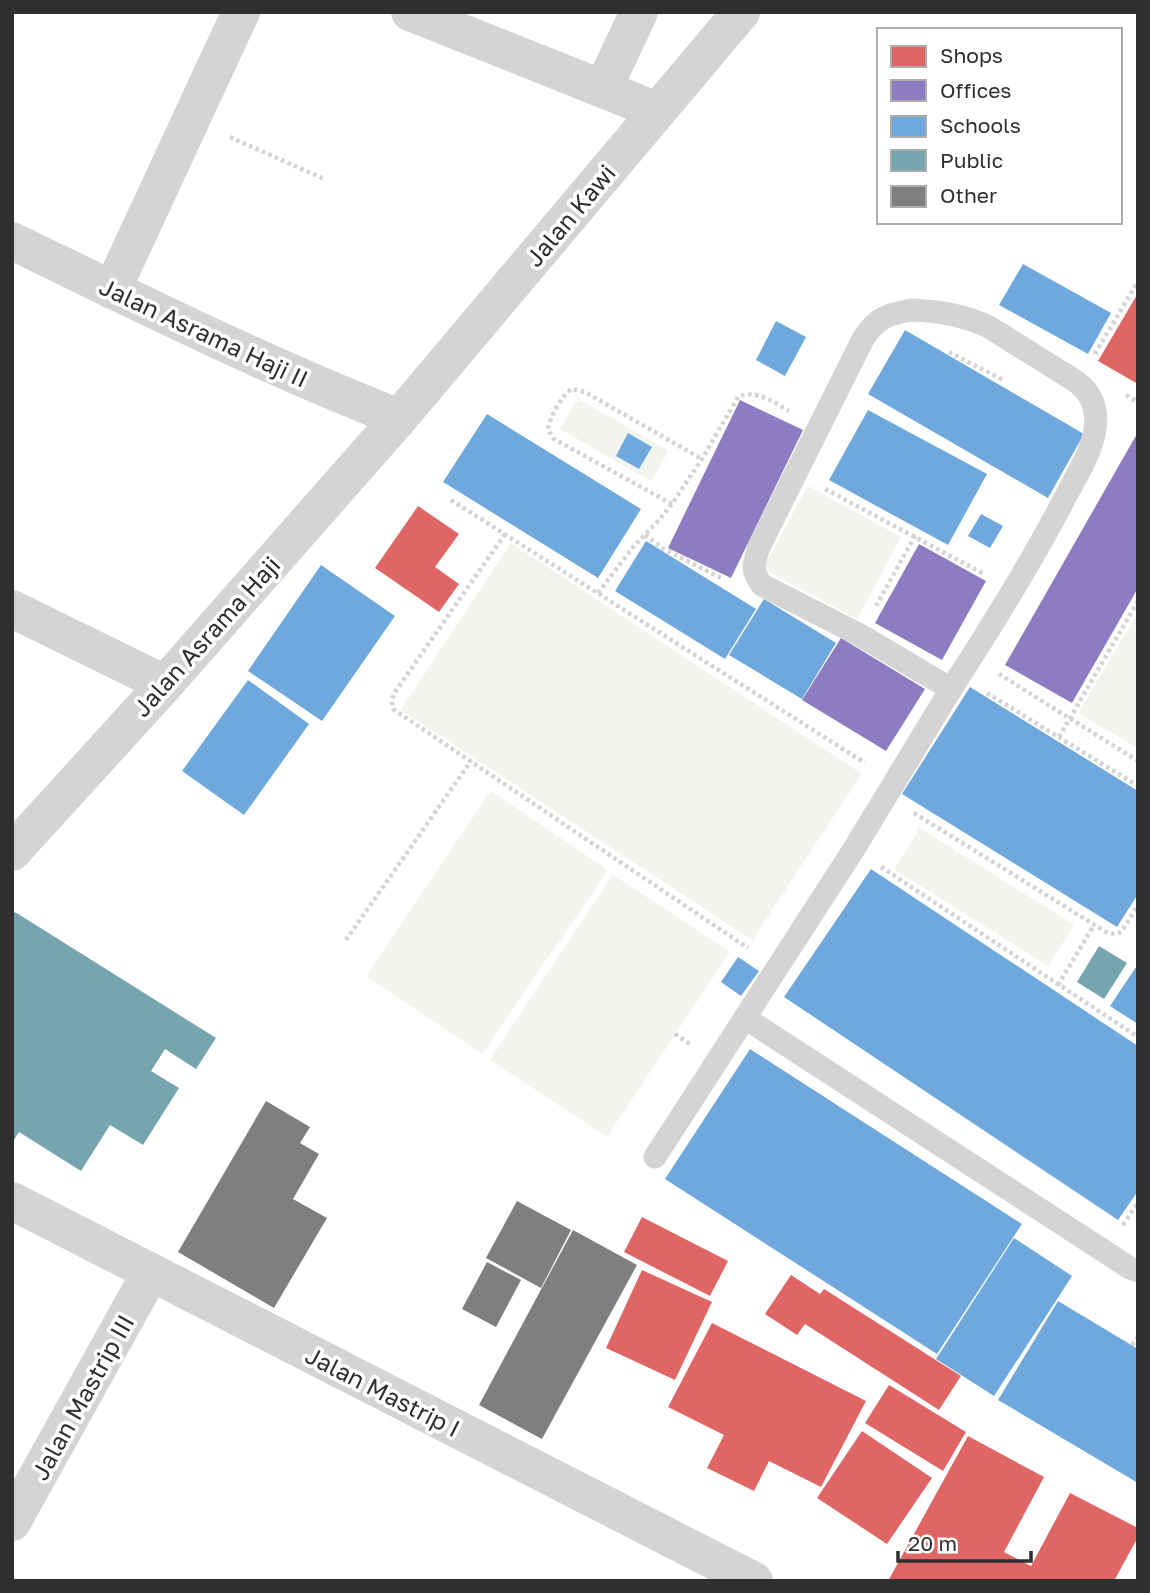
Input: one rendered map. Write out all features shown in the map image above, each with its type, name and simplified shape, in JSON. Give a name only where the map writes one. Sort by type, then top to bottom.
[{"type":"street","points":[[113,290],[241,12]]},
{"type":"street","points":[[410,12],[657,111]]},
{"type":"street","points":[[603,89],[639,12]]},
{"type":"street","name":"Jalan Kawi","points":[[399,418],[741,12]]},
{"type":"street","name":"Jalan Asrama Haji II","points":[[12,241],[232,348],[399,418]]},
{"type":"street","name":"Jalan Asrama Haji","points":[[12,852],[399,418]]},
{"type":"street","points":[[12,609],[164,684]]},
{"type":"street","name":"Jalan Mastrip I","points":[[12,1201],[754,1581]]},
{"type":"street","name":"Jalan Mastrip III","points":[[12,1522],[151,1272]]},
{"type":"lane","points":[[655,1157],[778,968],[972,657],[1055,518],[1091,443],[1095,429],[1093,400],[1088,391],[1077,382],[976,321],[945,312],[912,310],[883,317],[868,331],[755,559],[754,572],[762,585],[860,635],[951,689]]},
{"type":"lane","points":[[745,1018],[1121,1263],[1138,1270]]},
{"type":"path","points":[[191,119],[324,180]]},
{"type":"path","points":[[1077,382],[1138,281]]},
{"type":"path","points":[[942,348],[1013,385]]},
{"type":"path","points":[[672,504],[554,439],[548,430],[549,423],[564,396],[572,389],[585,391],[702,459]]},
{"type":"path","points":[[598,593],[624,558],[672,504],[738,397],[750,394],[774,402],[820,428]]},
{"type":"path","points":[[820,486],[1012,589]]},
{"type":"path","points":[[452,500],[598,593],[1094,925],[1112,934],[1118,934],[1138,905]]},
{"type":"path","points":[[505,534],[392,697],[393,709],[778,968]]},
{"type":"path","points":[[645,535],[662,548],[730,583],[752,587],[762,585]]},
{"type":"path","points":[[860,635],[915,536]]},
{"type":"path","points":[[1059,737],[1138,601]]},
{"type":"path","points":[[972,657],[1138,761]]},
{"type":"path","points":[[980,689],[1138,786]]},
{"type":"path","points":[[346,940],[471,761]]},
{"type":"path","points":[[853,849],[1138,1037]]},
{"type":"path","points":[[1058,985],[1094,925]]},
{"type":"path","points":[[1132,1345],[1138,1337]]},
{"type":"shaded area","points":[[578,399],[669,451],[651,481],[560,429]]},
{"type":"shaded area","points":[[808,486],[901,537],[857,619],[763,569]]},
{"type":"shaded area","points":[[511,543],[862,774],[752,940],[401,710]]},
{"type":"shaded area","points":[[1138,613],[1138,748],[1078,713]]},
{"type":"shaded area","points":[[491,791],[608,870],[482,1054],[366,976]]},
{"type":"shaded area","points":[[920,828],[1074,925],[1048,966],[894,869]]},
{"type":"shaded area","points":[[613,875],[730,952],[607,1137],[490,1060]]},
{"type":"building: Shops","points":[[1138,293],[1138,384],[1098,361]]},
{"type":"building: Shops","points":[[418,506],[459,534],[435,567],[459,584],[439,612],[375,568]]},
{"type":"building: Shops","points":[[642,1217],[728,1261],[710,1296],[624,1252]]},
{"type":"building: Shops","points":[[642,1270],[712,1302],[675,1380],[606,1348]]},
{"type":"building: Shops","points":[[791,1275],[820,1294],[824,1289],[961,1376],[939,1410],[805,1324],[797,1335],[765,1314]]},
{"type":"building: Shops","points":[[712,1323],[866,1401],[821,1487],[769,1461],[754,1491],[707,1468],[724,1435],[668,1407]]},
{"type":"building: Shops","points":[[889,1385],[966,1432],[943,1471],[865,1423]]},
{"type":"building: Shops","points":[[862,1431],[932,1478],[887,1544],[817,1498]]},
{"type":"building: Shops","points":[[968,1436],[1044,1477],[1004,1552],[1031,1566],[1070,1493],[1138,1528],[1138,1537],[1114,1581],[888,1581]]},
{"type":"building: Offices","points":[[740,400],[803,430],[731,578],[668,548]]},
{"type":"building: Offices","points":[[1138,432],[1138,588],[1072,703],[1005,665]]},
{"type":"building: Offices","points":[[919,544],[986,581],[942,660],[875,623]]},
{"type":"building: Offices","points":[[841,638],[925,689],[886,751],[802,700]]},
{"type":"building: Schools","points":[[1023,264],[1111,313],[1088,354],[999,305]]},
{"type":"building: Schools","points":[[776,321],[806,337],[785,376],[756,360]]},
{"type":"building: Schools","points":[[905,330],[1084,434],[1048,498],[868,394]]},
{"type":"building: Schools","points":[[868,410],[987,474],[948,545],[829,480]]},
{"type":"building: Schools","points":[[487,414],[641,509],[598,578],[443,482]]},
{"type":"building: Schools","points":[[628,433],[652,447],[639,469],[616,456]]},
{"type":"building: Schools","points":[[981,514],[1003,526],[990,548],[968,536]]},
{"type":"building: Schools","points":[[646,541],[756,609],[725,659],[615,591]]},
{"type":"building: Schools","points":[[321,565],[395,616],[322,721],[248,671]]},
{"type":"building: Schools","points":[[764,599],[836,643],[802,699],[729,655]]},
{"type":"building: Schools","points":[[248,680],[309,724],[244,815],[182,771]]},
{"type":"building: Schools","points":[[970,687],[1138,791],[1138,894],[1117,927],[902,794]]},
{"type":"building: Schools","points":[[871,869],[1138,1046],[1138,1191],[1118,1220],[784,997]]},
{"type":"building: Schools","points":[[738,957],[759,971],[741,996],[721,982]]},
{"type":"building: Schools","points":[[1138,964],[1138,1024],[1110,1006]]},
{"type":"building: Schools","points":[[750,1049],[1022,1224],[937,1354],[665,1179]]},
{"type":"building: Schools","points":[[1014,1238],[1072,1276],[994,1396],[936,1359]]},
{"type":"building: Schools","points":[[1058,1301],[1138,1349],[1138,1483],[998,1400]]},
{"type":"building: Public","points":[[15,912],[216,1038],[196,1069],[165,1049],[151,1071],[179,1088],[143,1145],[110,1125],[81,1171],[19,1132],[12,1143],[12,916]]},
{"type":"building: Public","points":[[1099,946],[1127,963],[1104,999],[1077,982]]},
{"type":"building: Other","points":[[266,1101],[310,1127],[300,1143],[319,1154],[293,1199],[327,1218],[274,1308],[178,1252]]},
{"type":"building: Other","points":[[517,1201],[571,1230],[541,1288],[486,1258]]},
{"type":"building: Other","points":[[573,1230],[637,1265],[542,1439],[479,1405]]},
{"type":"building: Other","points":[[487,1262],[521,1280],[496,1327],[462,1309]]}]
